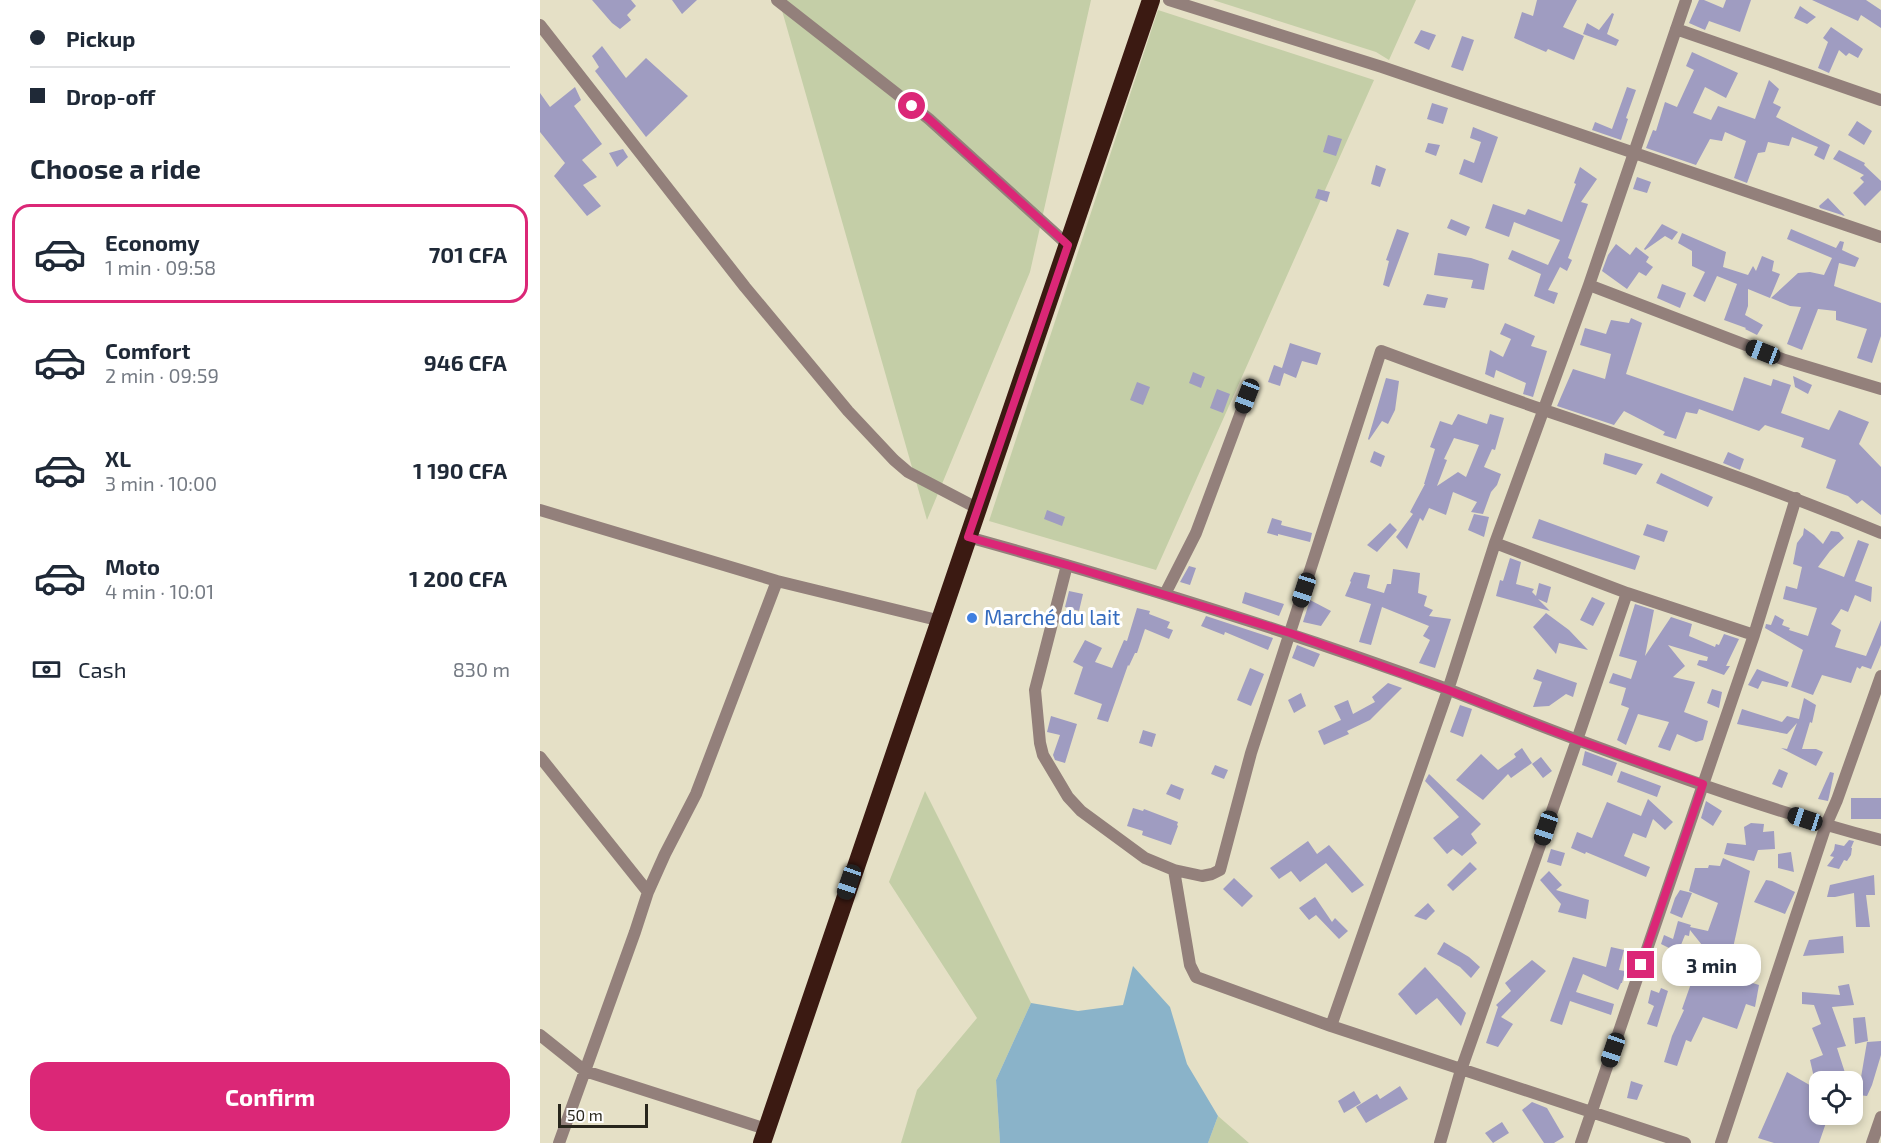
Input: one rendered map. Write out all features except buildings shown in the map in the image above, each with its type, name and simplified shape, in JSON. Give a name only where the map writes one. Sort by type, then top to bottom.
[{"type":"highway","points":[[764,1136],[908,713],[937,620],[968,537],[1151,0]]},
{"type":"street","points":[[777,0],[929,119],[1068,245]]},
{"type":"street","points":[[1169,0],[1382,67],[1881,237]]},
{"type":"street","points":[[1331,1026],[1448,690],[1495,543],[1588,285],[1686,0]]},
{"type":"street","points":[[540,25],[738,278],[848,411],[908,472],[977,508]]},
{"type":"street","points":[[1676,29],[1881,100]]},
{"type":"street","points":[[1588,285],[1785,360],[1881,389]]},
{"type":"street","points":[[1067,565],[1035,690],[1043,755],[1068,797],[1081,811],[1145,858],[1174,870],[1202,876],[1220,870],[1251,753],[1381,351],[1542,409],[1623,435],[1796,498],[1881,533]]},
{"type":"street","points":[[1165,594],[1196,533],[1247,396]]},
{"type":"street","points":[[1581,1143],[1754,635],[1796,498]]},
{"type":"street","points":[[540,510],[777,581],[937,620]]},
{"type":"street","points":[[968,537],[1290,633],[1577,740],[1826,825],[1881,840]]},
{"type":"street","points":[[1495,543],[1627,593],[1754,635]]},
{"type":"street","points":[[559,1143],[648,892],[696,794],[777,581]]},
{"type":"street","points":[[1440,1143],[1461,1070],[1627,593]]},
{"type":"street","points":[[1721,1143],[1826,825],[1881,676]]},
{"type":"street","points":[[540,757],[648,892]]},
{"type":"street","points":[[1174,870],[1190,965],[1196,977],[1331,1026],[1685,1143]]},
{"type":"street","points":[[540,1035],[585,1071],[764,1136]]},
{"type":"street","points":[[1872,1143],[1881,1117]]},
{"type":"green space","points":[[779,0],[1091,0],[1030,272],[927,520]]},
{"type":"green space","points":[[1213,0],[1416,0],[1389,60],[1376,52]]},
{"type":"green space","points":[[1158,10],[1374,80],[1156,570],[989,521]]},
{"type":"green space","points":[[925,791],[1031,1003],[996,1080],[1000,1143],[901,1143],[917,1090],[977,1018],[889,882]]},
{"type":"green space","points":[[1218,1116],[1249,1143],[1208,1143]]},
{"type":"water","points":[[1133,966],[1170,1007],[1187,1064],[1218,1116],[1208,1143],[1000,1143],[996,1080],[1031,1003],[1078,1011],[1123,1005]]},
{"type":"place","name":"Marché du lait","points":[[972,618]]},
{"type":"route","points":[[912,106],[1068,245],[968,537],[1290,633],[1577,740],[1703,784],[1641,965]]}]
